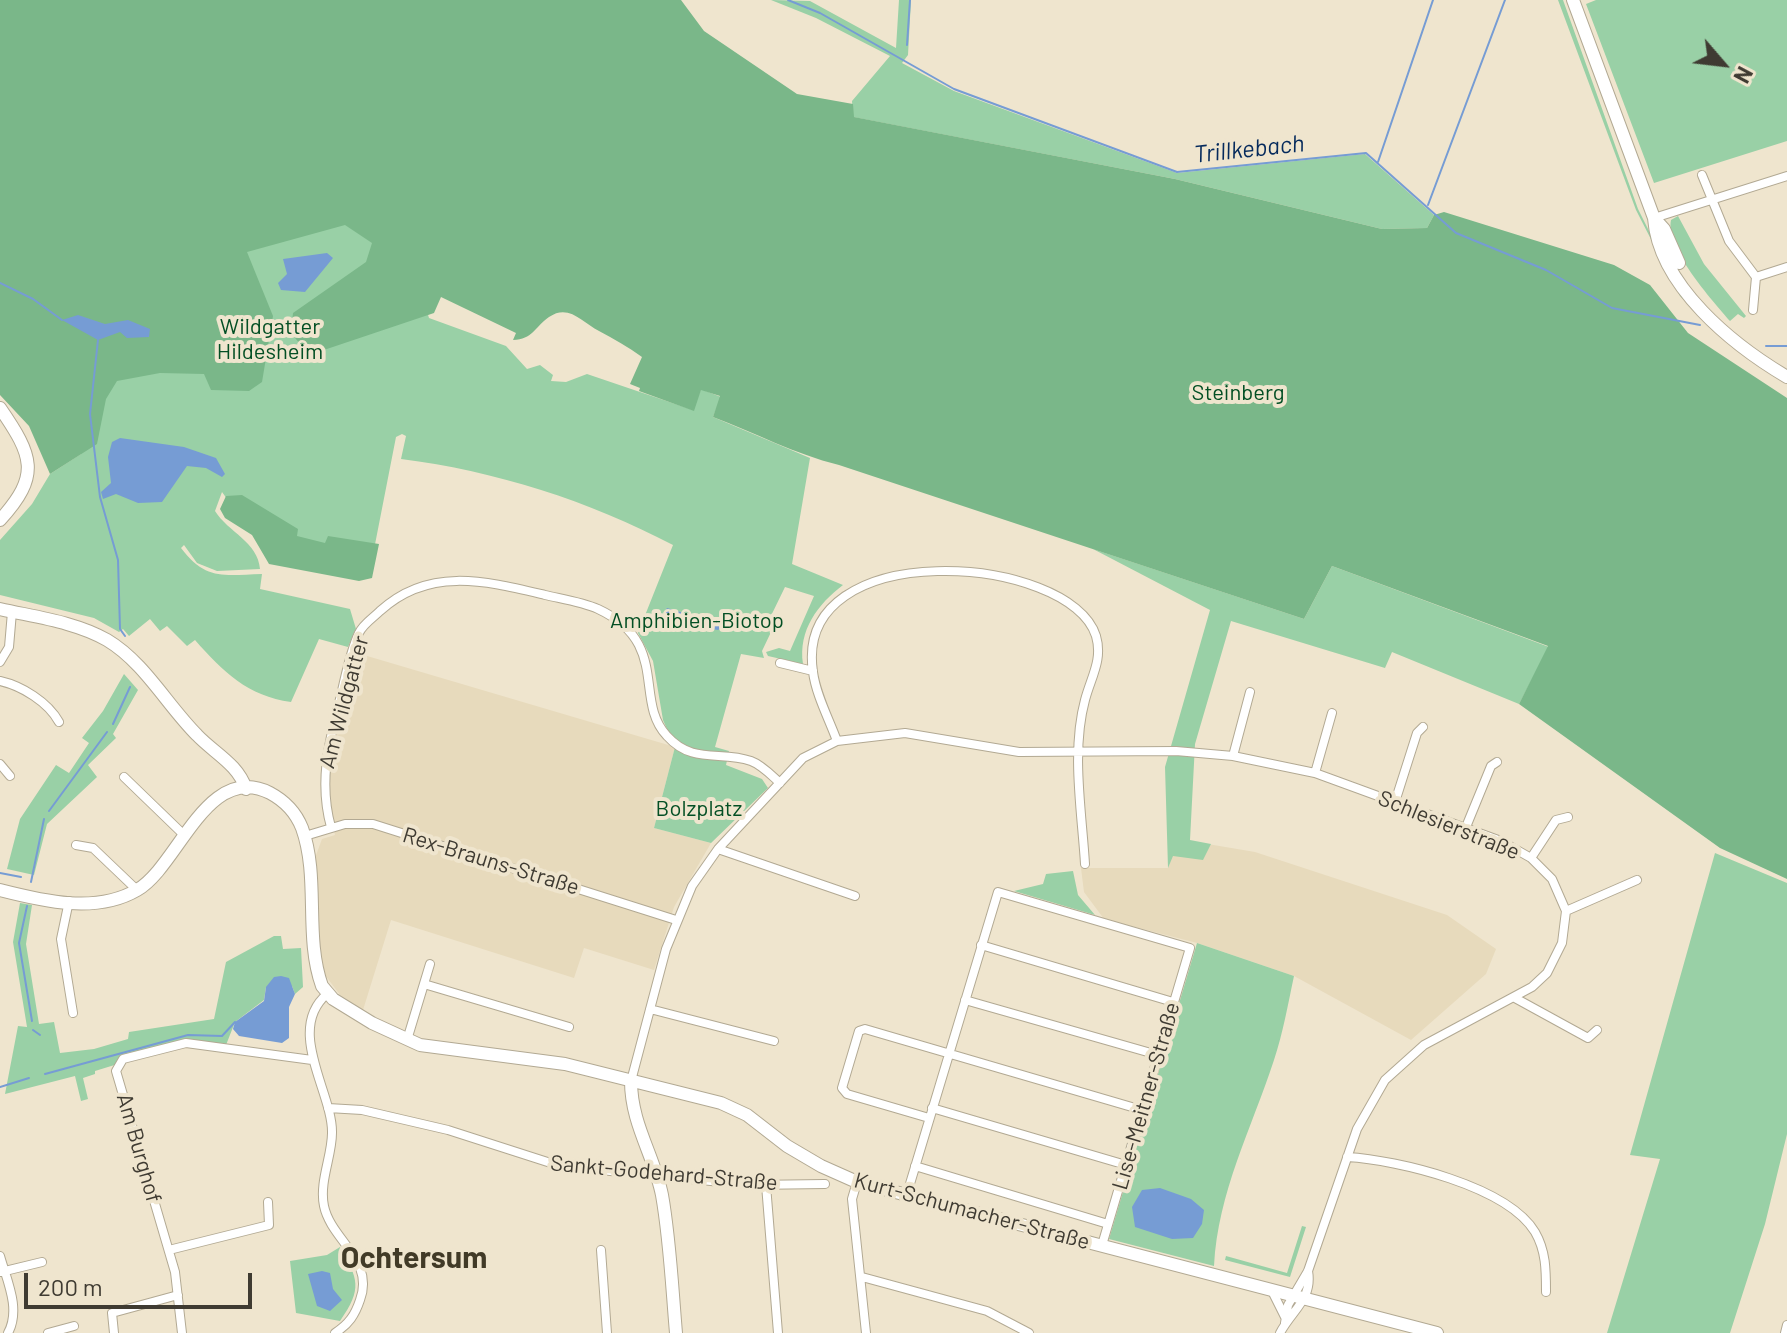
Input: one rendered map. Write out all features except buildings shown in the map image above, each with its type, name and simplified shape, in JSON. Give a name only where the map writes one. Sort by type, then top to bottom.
[{"type":"main road","points":[[1573,0],[1654,218],[1664,229],[1688,279],[1738,343],[1787,377]]},
{"type":"main road","points":[[0,408],[21,446],[29,470],[23,493],[0,520]]},
{"type":"main road","points":[[6,610],[90,632],[119,648],[197,735],[239,771],[246,789]]},
{"type":"main road","points":[[0,890],[69,901],[105,902],[137,890],[157,872],[216,799],[246,789],[264,791],[281,800],[295,814],[305,836],[317,964],[327,994]]},
{"type":"main road","points":[[0,884],[69,901]]},
{"type":"main road","name":"Kurt-Schumacher-Straße","points":[[327,994],[407,1040],[452,1052],[551,1062],[730,1106],[787,1146],[857,1182],[906,1197],[1437,1333]]},
{"type":"main road","points":[[631,1081],[631,1106],[656,1176],[663,1208],[676,1333]]},
{"type":"street","points":[[1702,175],[1729,241],[1756,277],[1753,310]]},
{"type":"street","points":[[1654,218],[1787,176]]},
{"type":"street","points":[[1756,277],[1787,267]]},
{"type":"street","points":[[631,1081],[676,920],[692,886],[718,849],[803,758],[837,741],[813,671],[817,633],[828,609],[848,591],[878,579],[907,573],[958,572],[998,577],[1066,599],[1085,614],[1095,634],[1100,656],[1085,700],[1080,753],[1085,864]]},
{"type":"street","name":"Am Wildgatter","points":[[331,827],[323,782],[333,724],[360,630],[393,599],[421,585],[448,579],[489,582],[600,610],[627,629],[639,645],[648,670],[656,716],[665,735],[701,756],[752,761],[780,783]]},
{"type":"street","points":[[0,662],[9,647],[6,610]]},
{"type":"street","points":[[780,663],[813,671]]},
{"type":"street","points":[[0,681],[13,684],[52,709],[59,722]]},
{"type":"street","points":[[1233,756],[1250,692]]},
{"type":"street","points":[[1315,773],[1332,713]]},
{"type":"street","points":[[1395,802],[1417,733],[1423,727]]},
{"type":"street","name":"Schlesierstraße","points":[[837,741],[905,733],[1019,752],[1176,751],[1233,756],[1315,773],[1501,841],[1531,858],[1552,879],[1566,911]]},
{"type":"street","points":[[1466,827],[1491,766],[1497,762]]},
{"type":"street","points":[[0,764],[10,776]]},
{"type":"street","points":[[124,777],[184,835]]},
{"type":"street","points":[[1531,858],[1556,820],[1568,817]]},
{"type":"street","name":"Rex-Brauns-Straße","points":[[305,836],[331,827],[373,824],[676,920]]},
{"type":"street","points":[[76,845],[93,848],[137,890]]},
{"type":"street","points":[[718,849],[855,896]]},
{"type":"street","points":[[1280,1333],[1300,1296],[1367,1108],[1398,1066],[1424,1045],[1515,998],[1547,973],[1562,943],[1566,911],[1637,880]]},
{"type":"street","name":"Lise-Meitner-Straße","points":[[981,945],[998,892],[1190,948],[1102,1245]]},
{"type":"street","points":[[69,901],[61,939],[73,1013]]},
{"type":"street","points":[[906,1197],[981,945],[1173,1002]]},
{"type":"street","points":[[407,1040],[430,964]]},
{"type":"street","points":[[424,984],[569,1027]]},
{"type":"street","points":[[327,994],[312,1012],[312,1060],[328,1108],[332,1136],[325,1209],[353,1254],[363,1284],[350,1329],[335,1333]]},
{"type":"street","points":[[1515,998],[1588,1038],[1597,1030]]},
{"type":"street","points":[[965,1000],[1158,1055]]},
{"type":"street","points":[[650,1009],[774,1041]]},
{"type":"street","points":[[929,1118],[847,1094],[842,1088],[859,1031],[865,1029],[1142,1110]]},
{"type":"street","name":"Am Burghof","points":[[182,1333],[169,1250],[116,1071],[118,1065],[123,1059],[186,1043],[312,1060]]},
{"type":"street","name":"Sankt-Godehard-Straße","points":[[328,1108],[362,1110],[448,1130],[560,1166],[766,1185],[820,1184],[817,1174]]},
{"type":"street","points":[[932,1108],[1126,1165]]},
{"type":"street","points":[[1347,1157],[1390,1163],[1442,1177],[1516,1211],[1536,1233],[1546,1259],[1546,1292]]},
{"type":"street","points":[[915,1166],[1108,1224]]},
{"type":"street","points":[[857,1182],[852,1199],[866,1333]]},
{"type":"street","points":[[766,1185],[778,1333]]},
{"type":"street","points":[[169,1250],[269,1225],[268,1202]]},
{"type":"street","points":[[601,1250],[607,1333]]},
{"type":"street","points":[[0,1256],[14,1308],[10,1330],[21,1333]]},
{"type":"street","points":[[2,1272],[42,1262]]},
{"type":"street","points":[[862,1277],[987,1311],[1029,1333]]},
{"type":"street","points":[[1271,1289],[1285,1321]]},
{"type":"street","points":[[114,1333],[112,1313],[178,1295]]},
{"type":"street","points":[[1785,1333],[1787,1325]]},
{"type":"street","points":[[48,1333],[74,1326]]},
{"type":"shaded area","points":[[357,653],[675,747],[654,828],[711,843],[674,907],[654,970],[584,948],[574,978],[391,920],[363,1010],[340,995],[325,975],[317,944],[315,858],[322,839],[335,835],[327,799],[329,762]]},
{"type":"shaded area","points":[[1178,839],[1255,852],[1447,915],[1496,949],[1486,974],[1411,1040],[1294,976],[1197,943],[1104,919],[1084,892],[1081,868],[1168,868]]},
{"type":"green space","name":"Steinberg","points":[[0,0],[681,0],[704,31],[797,94],[853,104],[854,117],[1175,179],[1382,229],[1427,228],[1434,215],[1444,212],[1614,265],[1650,285],[1688,333],[1787,398],[1787,879],[1720,848],[1519,704],[1548,646],[1332,566],[1304,619],[822,460],[713,417],[720,396],[701,390],[694,411],[639,391],[640,388],[630,384],[642,357],[569,313],[556,313],[529,335],[513,340],[516,333],[441,297],[434,313],[309,355],[291,333],[293,313],[366,262],[372,243],[345,225],[247,252],[273,316],[262,382],[249,391],[211,390],[204,374],[160,373],[117,381],[106,399],[97,444],[50,474],[29,426],[0,395]]},
{"type":"green space","points":[[771,0],[810,1],[896,48],[899,0],[911,0],[908,55],[902,63],[954,91],[1177,173],[1365,154],[1434,215],[1427,228],[1382,229],[1175,179],[853,117],[852,101],[890,56],[816,18]]},
{"type":"green space","points":[[1558,0],[1563,0],[1638,209],[1664,261],[1707,324],[1680,296],[1636,210]]},
{"type":"green space","points":[[1596,0],[1787,0],[1787,141],[1654,183],[1586,4]]},
{"type":"green space","name":"Wildgatter Hildesheim","points":[[0,154],[342,200],[420,288],[429,318],[506,346],[527,369],[540,365],[553,375],[551,381],[566,382],[587,374],[693,410],[701,389],[721,397],[713,417],[810,458],[792,564],[843,585],[812,619],[804,640],[803,664],[768,656],[766,652],[779,648],[790,651],[814,596],[785,587],[767,624],[762,622],[759,629],[772,630],[762,651],[764,658],[741,654],[715,747],[729,751],[726,765],[762,779],[768,788],[711,843],[654,828],[675,747],[663,720],[653,661],[638,633],[673,545],[608,515],[541,490],[472,471],[401,459],[406,436],[402,434],[396,437],[369,575],[253,535],[222,492],[215,511],[248,544],[260,569],[217,571],[197,563],[184,545],[181,548],[190,559],[208,571],[226,575],[262,574],[260,589],[350,609],[356,629],[348,647],[319,639],[291,702],[262,694],[237,681],[195,640],[187,646],[167,626],[160,631],[150,619],[129,636],[123,629],[119,632],[94,618],[0,595],[0,540],[32,504],[50,474],[81,454]]},
{"type":"green space","points":[[1678,216],[1704,264],[1746,316],[1744,318],[1738,314],[1730,321],[1682,259],[1671,232],[1671,220]]},
{"type":"green space","points":[[242,495],[298,529],[297,536],[325,543],[328,536],[379,544],[372,578],[359,581],[269,564],[252,535],[225,518],[220,509],[226,496]]},
{"type":"green space","points":[[1093,549],[1304,619],[1332,566],[1549,647],[1519,704],[1392,652],[1385,668],[1231,621],[1195,744],[1190,840],[1211,844],[1203,860],[1173,856],[1168,868],[1165,767],[1210,610]]},
{"type":"green space","points":[[124,674],[138,690],[113,734],[116,738],[88,765],[97,777],[47,824],[34,875],[7,869],[20,819],[56,765],[69,773],[89,743],[82,738],[103,711]]},
{"type":"green space","points":[[1715,853],[1787,883],[1787,1134],[1765,1224],[1730,1333],[1607,1333],[1660,1159],[1630,1155]]},
{"type":"green space","points":[[1073,871],[1078,895],[1095,915],[1014,891],[1043,884],[1046,874]]},
{"type":"green space","points":[[20,903],[32,905],[26,944],[39,1024],[54,1022],[60,1053],[94,1049],[128,1039],[129,1032],[214,1019],[226,962],[274,936],[281,936],[283,949],[301,948],[303,987],[295,994],[292,986],[266,987],[264,1000],[235,1022],[226,1045],[186,1043],[95,1071],[95,1074],[83,1078],[88,1099],[81,1101],[75,1076],[5,1094],[18,1026],[27,1027],[13,942]]},
{"type":"green space","points":[[1197,943],[1294,976],[1277,1050],[1222,1212],[1214,1266],[1109,1239]]},
{"type":"green space","points":[[1302,1226],[1306,1227],[1290,1277],[1225,1260],[1226,1256],[1287,1273]]},
{"type":"green space","points":[[340,1247],[354,1276],[355,1292],[340,1321],[296,1313],[290,1261],[327,1255]]},
{"type":"water","points":[[327,253],[333,258],[305,292],[281,290],[278,283],[287,274],[283,259]]},
{"type":"water","points":[[78,315],[105,324],[128,320],[150,329],[149,337],[127,338],[120,332],[98,340],[62,320]]},
{"type":"water","points":[[120,438],[184,447],[216,458],[225,474],[222,477],[206,468],[187,466],[162,502],[138,503],[116,494],[103,499],[101,492],[111,483],[108,457],[112,442]]},
{"type":"water","points":[[667,608],[725,625],[718,630],[683,624],[684,620],[664,613]]},
{"type":"water","points":[[274,977],[289,978],[295,994],[289,1007],[289,1038],[282,1043],[239,1036],[233,1029],[235,1022],[264,1001],[266,987]]},
{"type":"water","points":[[1160,1188],[1191,1199],[1204,1210],[1202,1224],[1193,1238],[1172,1239],[1135,1227],[1132,1207],[1142,1190]]},
{"type":"water","points":[[330,1273],[333,1289],[342,1300],[330,1311],[317,1306],[308,1274]]},
{"type":"waterway","name":"Trillkebach","points":[[788,0],[820,13],[954,89],[1177,172],[1366,153],[1456,233],[1546,270],[1612,308],[1700,325]]},
{"type":"waterway","points":[[907,45],[910,0]]},
{"type":"waterway","points":[[1378,162],[1433,0]]},
{"type":"waterway","points":[[1428,205],[1505,0]]},
{"type":"waterway","points":[[0,283],[33,299],[62,320]]},
{"type":"waterway","points":[[98,340],[90,414],[100,497],[118,560],[120,629],[125,636]]},
{"type":"waterway","name":"Trillkebach","points":[[1766,346],[1787,346]]},
{"type":"waterway","points":[[113,724],[130,687]]},
{"type":"waterway","points":[[49,811],[107,732]]},
{"type":"waterway","points":[[31,882],[44,819]]},
{"type":"waterway","points":[[0,873],[21,877]]},
{"type":"waterway","points":[[27,906],[19,943],[32,1021]]},
{"type":"waterway","points":[[45,1074],[188,1035],[222,1036],[235,1022]]},
{"type":"waterway","points":[[33,1030],[40,1035]]},
{"type":"waterway","points":[[0,1087],[29,1078]]},
{"type":"district","name":"Ochtersum","points":[[414,1258]]},
{"type":"park label","name":"Amphibien-Biotop","points":[[697,621]]},
{"type":"park label","name":"Bolzplatz","points":[[699,809]]}]
